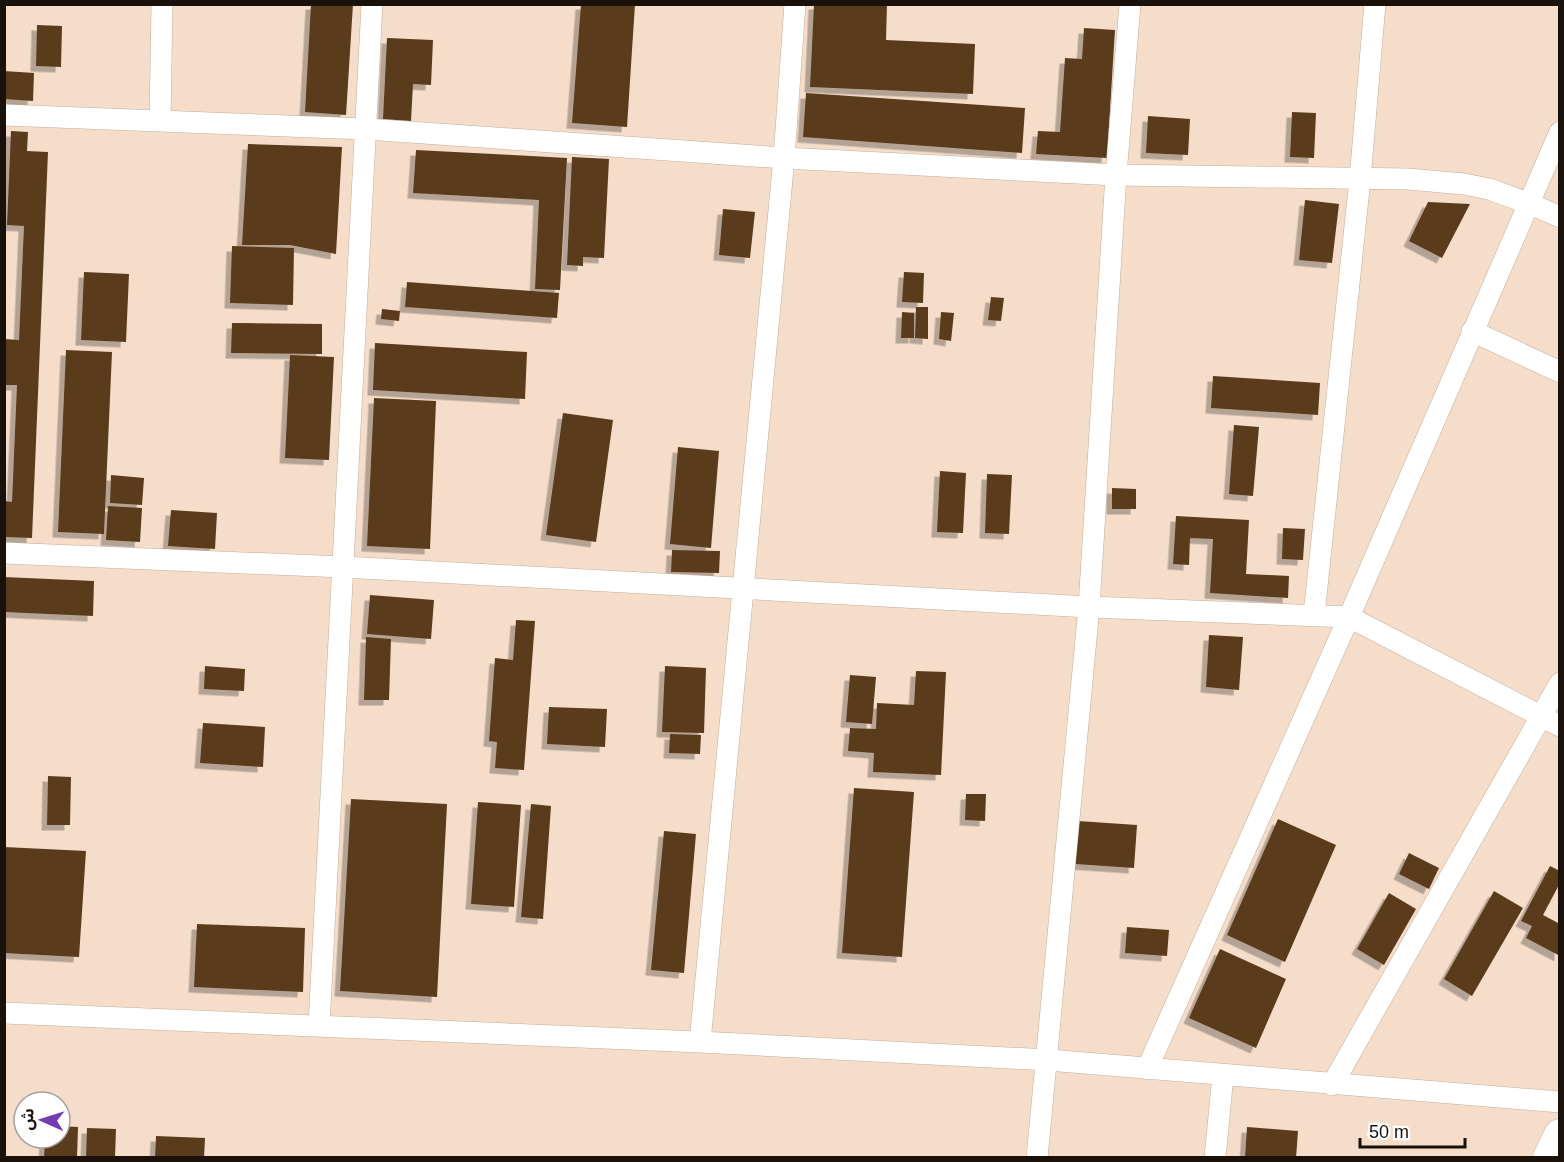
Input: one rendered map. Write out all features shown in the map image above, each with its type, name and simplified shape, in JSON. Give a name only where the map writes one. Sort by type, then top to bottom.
[{"type":"highway","points":[[1549,1158],[1560,1135]]},
{"type":"street","points":[[160,121],[162,4]]},
{"type":"street","points":[[319,1026],[372,4]]},
{"type":"street","points":[[700,1042],[784,158],[795,4]]},
{"type":"street","points":[[1037,1158],[1089,607],[1116,176],[1130,4]]},
{"type":"street","points":[[1314,615],[1360,179],[1375,4]]},
{"type":"street","points":[[4,115],[366,129],[784,158],[1116,176],[1408,179],[1464,184],[1489,189],[1560,217]]},
{"type":"street","points":[[1147,1069],[1349,617],[1560,132]]},
{"type":"street","points":[[1472,331],[1560,372]]},
{"type":"street","points":[[4,553],[343,567],[1089,607],[1349,617],[1560,726]]},
{"type":"street","points":[[1332,1085],[1560,683]]},
{"type":"street","points":[[4,1013],[700,1042],[1048,1060],[1560,1102]]},
{"type":"street","points":[[1215,1158],[1223,1075]]},
{"type":"building","points":[[311,4],[353,4],[346,115],[305,112]]},
{"type":"building","points":[[581,4],[635,4],[627,127],[572,123]]},
{"type":"building","points":[[814,4],[887,4],[886,40],[975,44],[973,94],[810,87]]},
{"type":"building","points":[[37,25],[62,26],[61,67],[36,66]]},
{"type":"building","points":[[1084,28],[1115,30],[1107,158],[1036,154],[1038,131],[1060,132],[1065,58],[1082,59]]},
{"type":"building","points":[[387,38],[433,40],[431,85],[413,84],[411,121],[383,119]]},
{"type":"building","points":[[4,71],[34,73],[33,101],[4,99]]},
{"type":"building","points":[[806,93],[1025,108],[1022,153],[803,137]]},
{"type":"building","points":[[1292,112],[1316,113],[1314,158],[1290,157]]},
{"type":"building","points":[[1148,116],[1190,119],[1188,155],[1146,153]]},
{"type":"building","points":[[11,131],[28,132],[27,151],[48,152],[32,538],[4,537],[4,501],[12,502],[17,385],[4,385],[4,339],[19,340],[24,226],[7,225]]},
{"type":"building","points":[[248,144],[342,147],[336,254],[290,245],[242,245]]},
{"type":"building","points":[[416,150],[567,158],[560,290],[535,289],[539,200],[413,193]]},
{"type":"building","points":[[572,157],[609,159],[604,258],[583,257],[583,266],[567,265]]},
{"type":"building","points":[[1305,200],[1339,204],[1332,263],[1299,260]]},
{"type":"building","points":[[1428,202],[1470,204],[1442,258],[1409,241]]},
{"type":"building","points":[[723,209],[755,212],[750,258],[719,255]]},
{"type":"building","points":[[232,246],[294,248],[293,305],[230,303]]},
{"type":"building","points":[[84,272],[129,274],[126,342],[81,340]]},
{"type":"building","points":[[904,272],[924,273],[923,303],[902,302]]},
{"type":"building","points":[[407,282],[559,293],[557,318],[405,307]]},
{"type":"building","points":[[991,297],[1004,298],[1001,321],[988,320]]},
{"type":"building","points":[[916,307],[928,307],[928,339],[915,338]]},
{"type":"building","points":[[382,309],[400,311],[399,321],[381,319]]},
{"type":"building","points":[[902,312],[914,313],[914,338],[901,338]]},
{"type":"building","points":[[941,312],[954,313],[951,341],[939,339]]},
{"type":"building","points":[[232,323],[322,324],[322,354],[231,353]]},
{"type":"building","points":[[375,343],[527,352],[525,399],[373,390]]},
{"type":"building","points":[[66,350],[112,352],[104,534],[58,532]]},
{"type":"building","points":[[290,355],[334,357],[329,460],[285,458]]},
{"type":"building","points":[[1213,376],[1320,383],[1318,415],[1211,408]]},
{"type":"building","points":[[374,398],[436,401],[430,549],[367,546]]},
{"type":"building","points":[[563,413],[613,420],[596,542],[546,535]]},
{"type":"building","points":[[1234,425],[1259,427],[1253,496],[1229,494]]},
{"type":"building","points":[[678,447],[719,451],[711,548],[670,544]]},
{"type":"building","points":[[940,471],[966,473],[963,533],[937,532]]},
{"type":"building","points":[[987,474],[1012,475],[1009,534],[985,533]]},
{"type":"building","points":[[111,475],[144,478],[142,505],[110,503]]},
{"type":"building","points":[[1112,488],[1136,489],[1136,509],[1112,509]]},
{"type":"building","points":[[108,506],[142,508],[140,542],[106,540]]},
{"type":"building","points":[[171,510],[217,513],[215,549],[168,546]]},
{"type":"building","points":[[1176,516],[1249,520],[1246,574],[1289,576],[1288,598],[1210,593],[1213,539],[1190,538],[1189,565],[1173,564]]},
{"type":"building","points":[[1283,528],[1305,529],[1303,560],[1282,559]]},
{"type":"building","points":[[672,550],[720,551],[719,573],[671,572]]},
{"type":"building","points":[[4,577],[94,581],[93,616],[4,612]]},
{"type":"building","points":[[370,595],[434,600],[431,639],[367,634]]},
{"type":"building","points":[[516,620],[535,621],[524,770],[495,768],[497,742],[489,741],[495,658],[513,660]]},
{"type":"building","points":[[1209,635],[1243,637],[1239,690],[1206,687]]},
{"type":"building","points":[[366,637],[391,639],[389,700],[364,700]]},
{"type":"building","points":[[205,666],[245,669],[244,691],[204,689]]},
{"type":"building","points":[[665,666],[706,668],[704,733],[662,732]]},
{"type":"building","points":[[916,671],[946,672],[941,775],[873,772],[874,753],[848,751],[850,728],[876,729],[877,703],[914,705]]},
{"type":"building","points":[[850,675],[876,677],[872,724],[846,722]]},
{"type":"building","points":[[549,707],[607,709],[605,747],[547,744]]},
{"type":"building","points":[[203,723],[265,727],[263,767],[200,763]]},
{"type":"building","points":[[670,734],[701,735],[700,754],[669,753]]},
{"type":"building","points":[[48,776],[71,777],[70,825],[47,825]]},
{"type":"building","points":[[854,788],[914,792],[902,957],[842,953]]},
{"type":"building","points":[[966,794],[986,794],[985,821],[965,820]]},
{"type":"building","points":[[351,799],[447,804],[437,997],[340,991]]},
{"type":"building","points":[[478,802],[521,805],[514,907],[471,904]]},
{"type":"building","points":[[531,804],[551,806],[543,919],[521,917]]},
{"type":"building","points":[[1278,819],[1336,845],[1285,962],[1227,935]]},
{"type":"building","points":[[1078,821],[1137,825],[1134,868],[1075,864]]},
{"type":"building","points":[[664,831],[696,834],[684,973],[651,970]]},
{"type":"building","points":[[4,847],[86,851],[79,957],[4,953]]},
{"type":"building","points":[[1409,853],[1439,868],[1429,889],[1399,874]]},
{"type":"building","points":[[1550,866],[1560,871],[1560,883],[1543,915],[1560,924],[1560,956],[1526,938],[1532,926],[1521,921]]},
{"type":"building","points":[[1494,891],[1523,908],[1472,996],[1444,979]]},
{"type":"building","points":[[1389,893],[1416,909],[1384,965],[1357,949]]},
{"type":"building","points":[[197,924],[305,928],[303,992],[194,987]]},
{"type":"building","points":[[1127,927],[1169,930],[1167,956],[1125,953]]},
{"type":"building","points":[[1220,949],[1286,979],[1256,1048],[1189,1018]]},
{"type":"building","points":[[72,1127],[78,1127],[77,1158],[44,1158],[44,1150],[72,1150]]},
{"type":"building","points":[[1247,1127],[1298,1131],[1296,1158],[1245,1158]]},
{"type":"building","points":[[87,1128],[116,1129],[115,1158],[86,1158]]},
{"type":"building","points":[[156,1136],[205,1138],[204,1158],[155,1158]]}]
